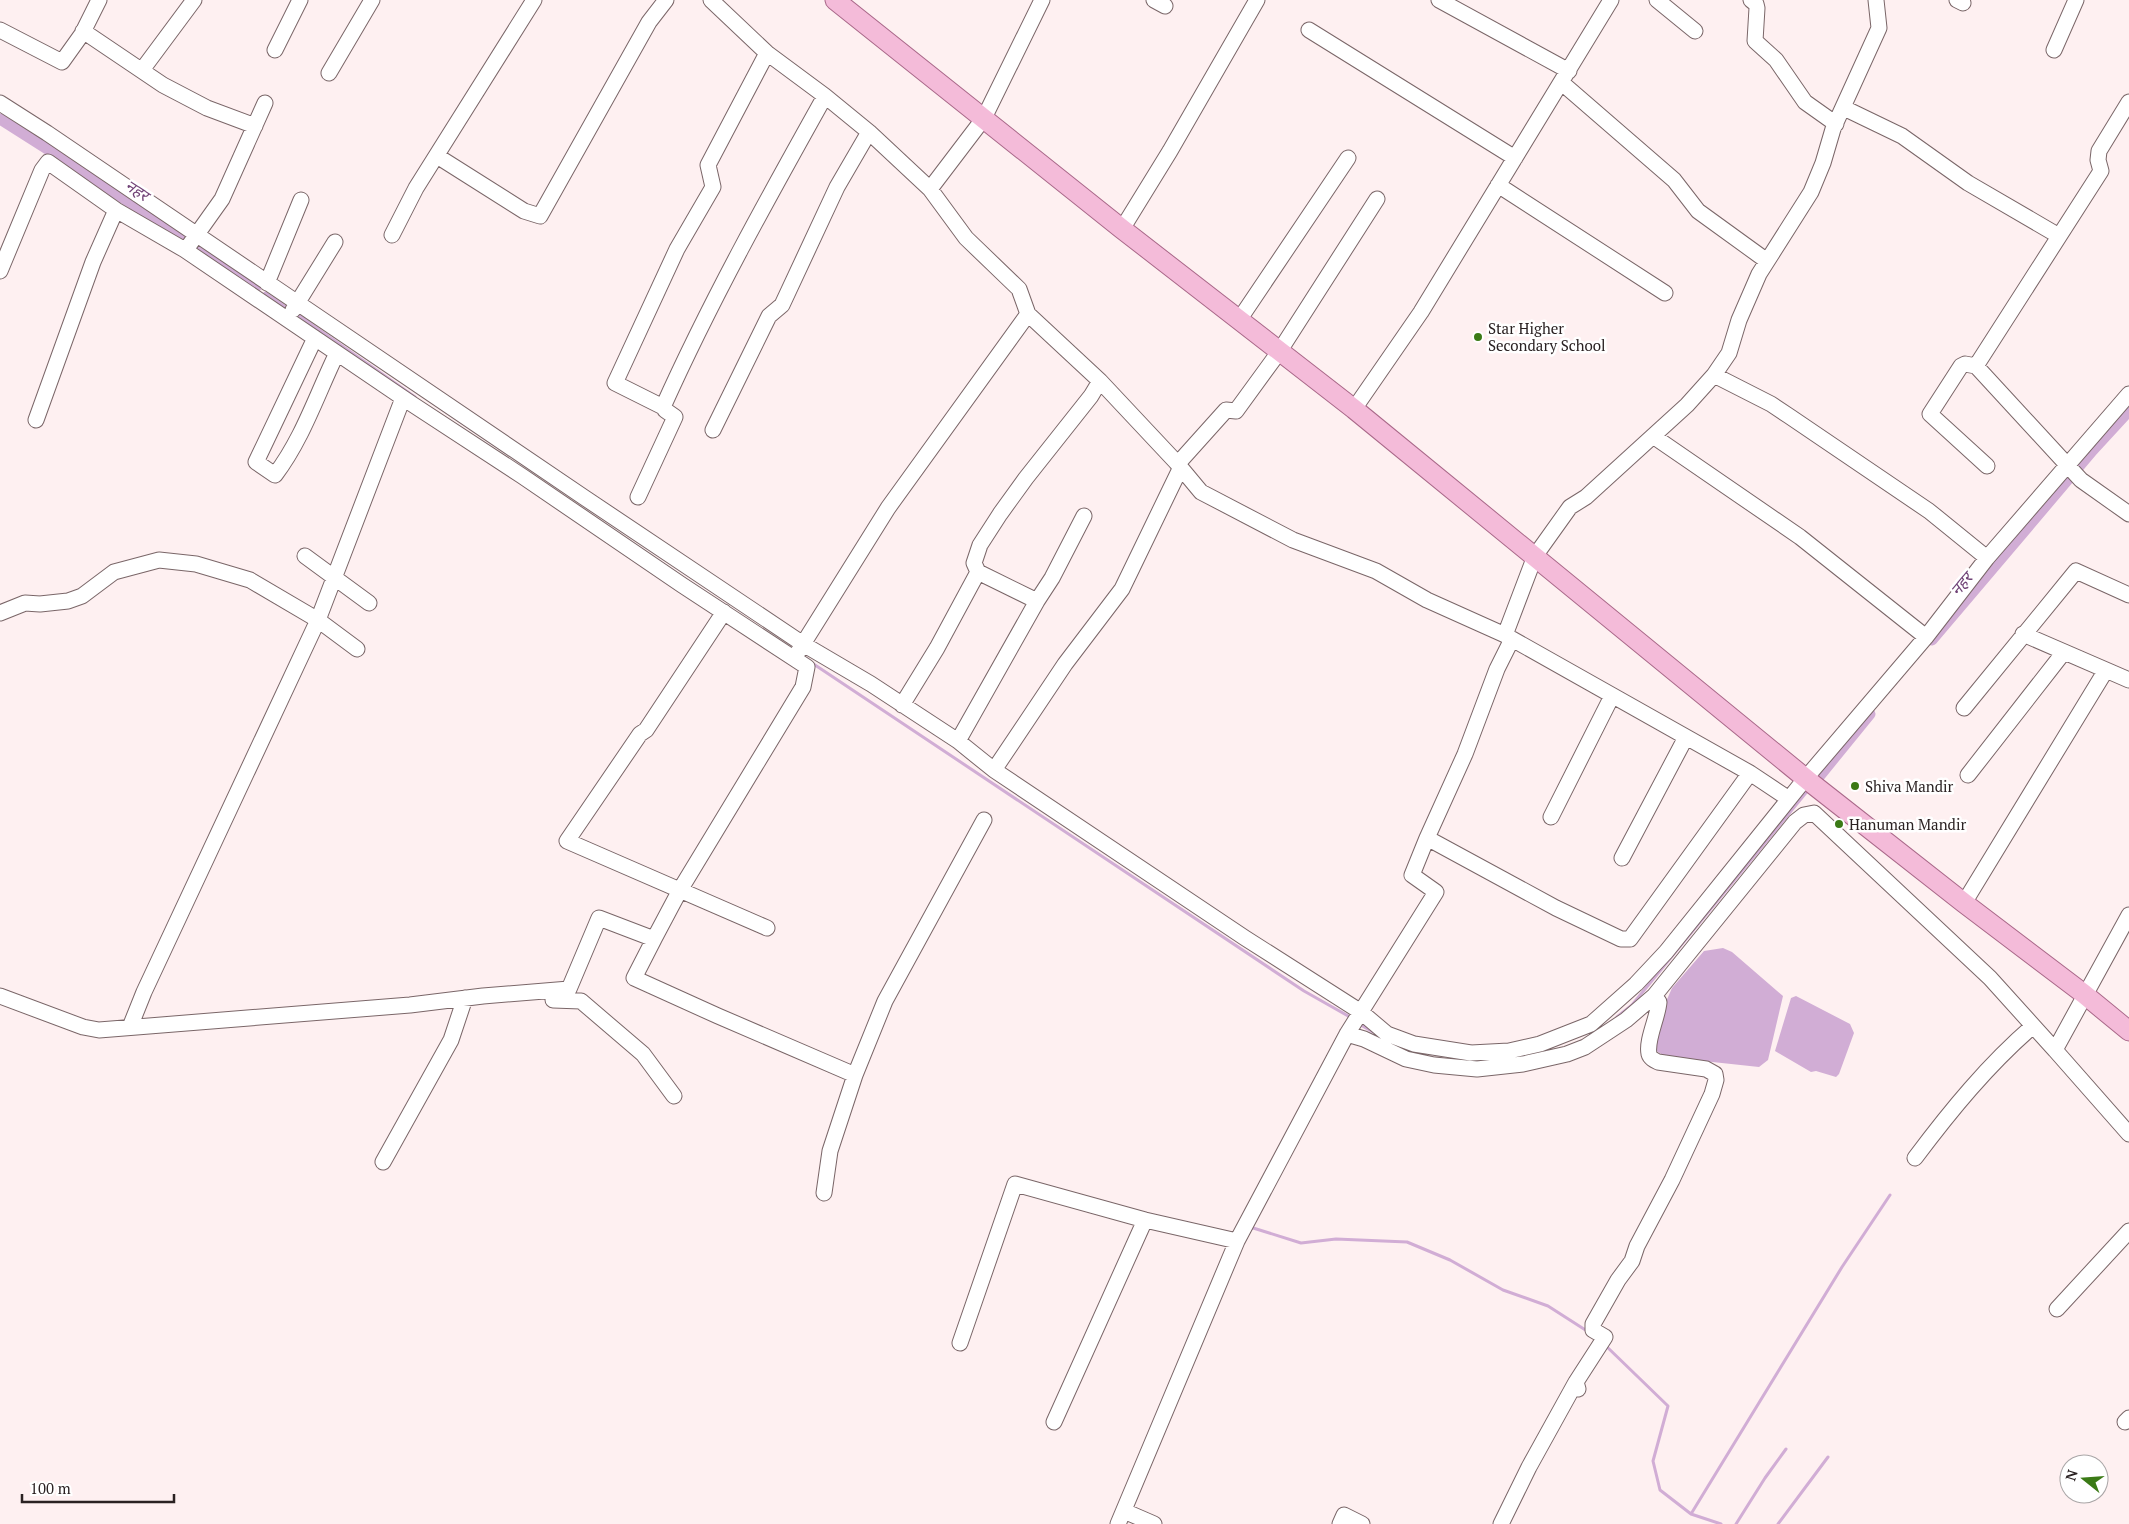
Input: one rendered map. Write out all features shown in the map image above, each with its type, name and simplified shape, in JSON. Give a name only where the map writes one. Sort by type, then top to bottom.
[{"type":"main road","points":[[835,0],[1122,229],[1354,410],[1805,778],[2129,1031]]},
{"type":"street","points":[[0,30],[62,62],[84,31],[99,0]]},
{"type":"street","points":[[142,70],[194,0]]},
{"type":"street","points":[[275,50],[300,0]]},
{"type":"street","points":[[329,73],[372,0]]},
{"type":"street","points":[[392,235],[416,188],[534,0]]},
{"type":"street","points":[[437,156],[524,211],[540,216],[649,22],[666,0]]},
{"type":"street","points":[[711,0],[767,53],[825,96],[869,132],[930,189],[966,238],[1019,289],[1028,314],[1100,381],[1201,492],[1292,540],[1376,571],[1427,600],[1509,637],[1750,773],[1789,799]]},
{"type":"street","points":[[1122,229],[1170,151],[1257,0]]},
{"type":"street","points":[[1439,0],[1565,77],[1674,180],[1698,211],[1767,261]]},
{"type":"street","points":[[1354,410],[1421,312],[1611,0]]},
{"type":"street","points":[[1657,0],[1695,31]]},
{"type":"street","points":[[1751,0],[1756,4],[1757,8],[1755,41],[1776,60],[1805,102],[1836,124]]},
{"type":"street","points":[[1154,1524],[1121,1518],[1237,1241],[1347,1034],[1436,892],[1412,875],[1465,754],[1509,637],[1535,556],[1570,507],[1586,497],[1687,406],[1714,375],[1728,353],[1739,320],[1767,261],[1811,192],[1836,124],[1878,28],[1876,0]]},
{"type":"street","points":[[2054,50],[2076,0]]},
{"type":"street","points":[[930,189],[984,118],[1038,1]]},
{"type":"street","points":[[1309,30],[1514,158]]},
{"type":"street","points":[[84,31],[164,85],[207,108],[255,126]]},
{"type":"street","points":[[767,53],[708,165],[713,187],[677,249],[615,383],[663,407],[701,325],[752,226],[825,96]]},
{"type":"street","points":[[0,103],[297,303],[800,650],[807,666],[803,687],[680,890],[634,978],[855,1074]]},
{"type":"street","points":[[184,250],[197,236],[222,199],[265,103]]},
{"type":"street","points":[[1844,108],[1902,136],[1968,182],[2059,236]]},
{"type":"street","points":[[1976,366],[2101,171],[2098,160],[2099,151],[2125,108]]},
{"type":"street","points":[[2125,108],[2129,128]]},
{"type":"street","points":[[714,430],[769,316],[782,306],[837,187],[869,132]]},
{"type":"street","points":[[1239,320],[1348,158]]},
{"type":"street","points":[[0,271],[42,170],[48,162],[116,210],[184,250],[724,612],[871,684],[958,741],[994,770],[1213,917],[1360,1012],[1387,1034],[1422,1045],[1470,1053],[1509,1052],[1540,1044],[1591,1024],[1636,984],[1666,952],[1805,778],[1926,637],[1987,558],[2129,394]]},
{"type":"street","points":[[1498,185],[1665,293]]},
{"type":"street","points":[[994,770],[1065,664],[1122,589],[1182,459],[1226,410],[1236,411],[1279,352],[1377,199]]},
{"type":"street","points":[[267,283],[301,200]]},
{"type":"street","points":[[36,420],[93,262],[116,210]]},
{"type":"street","points":[[287,320],[335,242]]},
{"type":"street","points":[[800,650],[888,508],[1028,314]]},
{"type":"street","points":[[315,338],[256,462],[275,475],[286,461],[306,424],[337,353]]},
{"type":"street","points":[[1986,466],[1930,414],[1960,366],[1965,364],[1976,366],[2081,480],[2129,514]]},
{"type":"street","points":[[1714,375],[1771,404],[1789,416],[1929,511],[1987,558]]},
{"type":"street","points":[[1037,601],[978,572],[974,563],[980,545],[1026,478],[1092,396],[1100,381]]},
{"type":"street","points":[[130,1027],[144,992],[318,620],[403,398]]},
{"type":"street","points":[[638,498],[675,417],[665,410]]},
{"type":"street","points":[[1653,436],[1800,537],[1926,637]]},
{"type":"street","points":[[958,741],[1037,601],[1052,578],[1084,516]]},
{"type":"street","points":[[305,556],[369,603]]},
{"type":"street","points":[[0,613],[25,603],[68,602],[82,596],[114,572],[159,560],[196,564],[250,580],[318,620],[357,649]]},
{"type":"street","points":[[1964,708],[2076,571],[2129,595]]},
{"type":"street","points":[[902,705],[937,648],[978,572]]},
{"type":"street","points":[[724,612],[646,730],[640,734],[567,841],[768,928]]},
{"type":"street","points":[[2023,634],[2129,680]]},
{"type":"street","points":[[1968,775],[2064,652]]},
{"type":"street","points":[[1964,903],[2106,670]]},
{"type":"street","points":[[1551,817],[1612,696]]},
{"type":"street","points":[[1622,858],[1686,737]]},
{"type":"street","points":[[1427,838],[1556,908],[1620,939],[1630,939],[1750,773]]},
{"type":"street","points":[[1347,1034],[1364,1039],[1406,1059],[1434,1065],[1477,1069],[1499,1068],[1567,1054],[1585,1047],[1626,1020],[1654,996],[1795,822],[1804,815],[1814,813],[1990,978],[2129,1134]]},
{"type":"street","points":[[824,1193],[830,1151],[855,1074],[885,1001],[984,820]]},
{"type":"street","points":[[2055,1050],[2084,994],[2129,916]]},
{"type":"street","points":[[0,996],[82,1027],[100,1030],[410,1005],[569,989],[599,918],[654,939]]},
{"type":"street","points":[[1501,1524],[1529,1467],[1605,1337],[1593,1330],[1593,1324],[1618,1280],[1632,1261],[1637,1246],[1672,1180],[1712,1094],[1716,1080],[1715,1074],[1706,1068],[1658,1062],[1652,1059],[1649,1054],[1649,1046],[1659,1002],[1654,996]]},
{"type":"street","points":[[383,1162],[451,1040],[465,998]]},
{"type":"street","points":[[552,1000],[581,1001],[643,1054],[674,1096]]},
{"type":"street","points":[[1915,1158],[1957,1103],[2001,1055],[2033,1026]]},
{"type":"street","points":[[960,1343],[1015,1184],[1145,1220],[1237,1241]]},
{"type":"street","points":[[1054,1422],[1145,1220]]},
{"type":"street","points":[[2057,1309],[2129,1231]]},
{"type":"street","points":[[1340,1524],[1344,1515],[1362,1524]]},
{"type":"shaded area","points":[[1723,948],[1732,952],[1783,996],[1768,1060],[1759,1067],[1666,1057],[1655,1050],[1665,1004],[1672,988],[1704,951]]},
{"type":"shaded area","points":[[1796,996],[1850,1024],[1854,1033],[1839,1074],[1836,1077],[1816,1071],[1811,1072],[1775,1051],[1791,998]]},
{"type":"waterway","name":"नहर","points":[[0,119],[93,178],[256,287]]},
{"type":"waterway","points":[[265,293],[290,310]]},
{"type":"waterway","points":[[295,313],[415,397]]},
{"type":"waterway","name":"नहर","points":[[1932,640],[2093,450],[2129,411]]},
{"type":"waterway","points":[[812,663],[1304,991],[1350,1017],[1349,1019]]},
{"type":"waterway","name":"नहर","points":[[1818,778],[1870,714]]},
{"type":"waterway","points":[[1617,1017],[1632,1005],[1809,789]]},
{"type":"waterway","points":[[1359,1024],[1373,1032]]},
{"type":"waterway","points":[[1394,1044],[1406,1051]]},
{"type":"waterway","points":[[1691,1514],[1842,1267],[1890,1195]]},
{"type":"waterway","points":[[1250,1227],[1301,1243],[1336,1239],[1407,1242],[1450,1260],[1503,1290],[1548,1306],[1587,1331]]},
{"type":"waterway","points":[[1605,1345],[1668,1406],[1653,1461],[1660,1490],[1691,1514],[1721,1524]]},
{"type":"waterway","points":[[1736,1524],[1786,1449]]},
{"type":"waterway","points":[[1778,1524],[1828,1457]]},
{"type":"place","name":"Star Higher Secondary School","points":[[1478,337]]},
{"type":"place","name":"Shiva Mandir","points":[[1855,786]]},
{"type":"place","name":"Hanuman Mandir","points":[[1839,824]]}]
